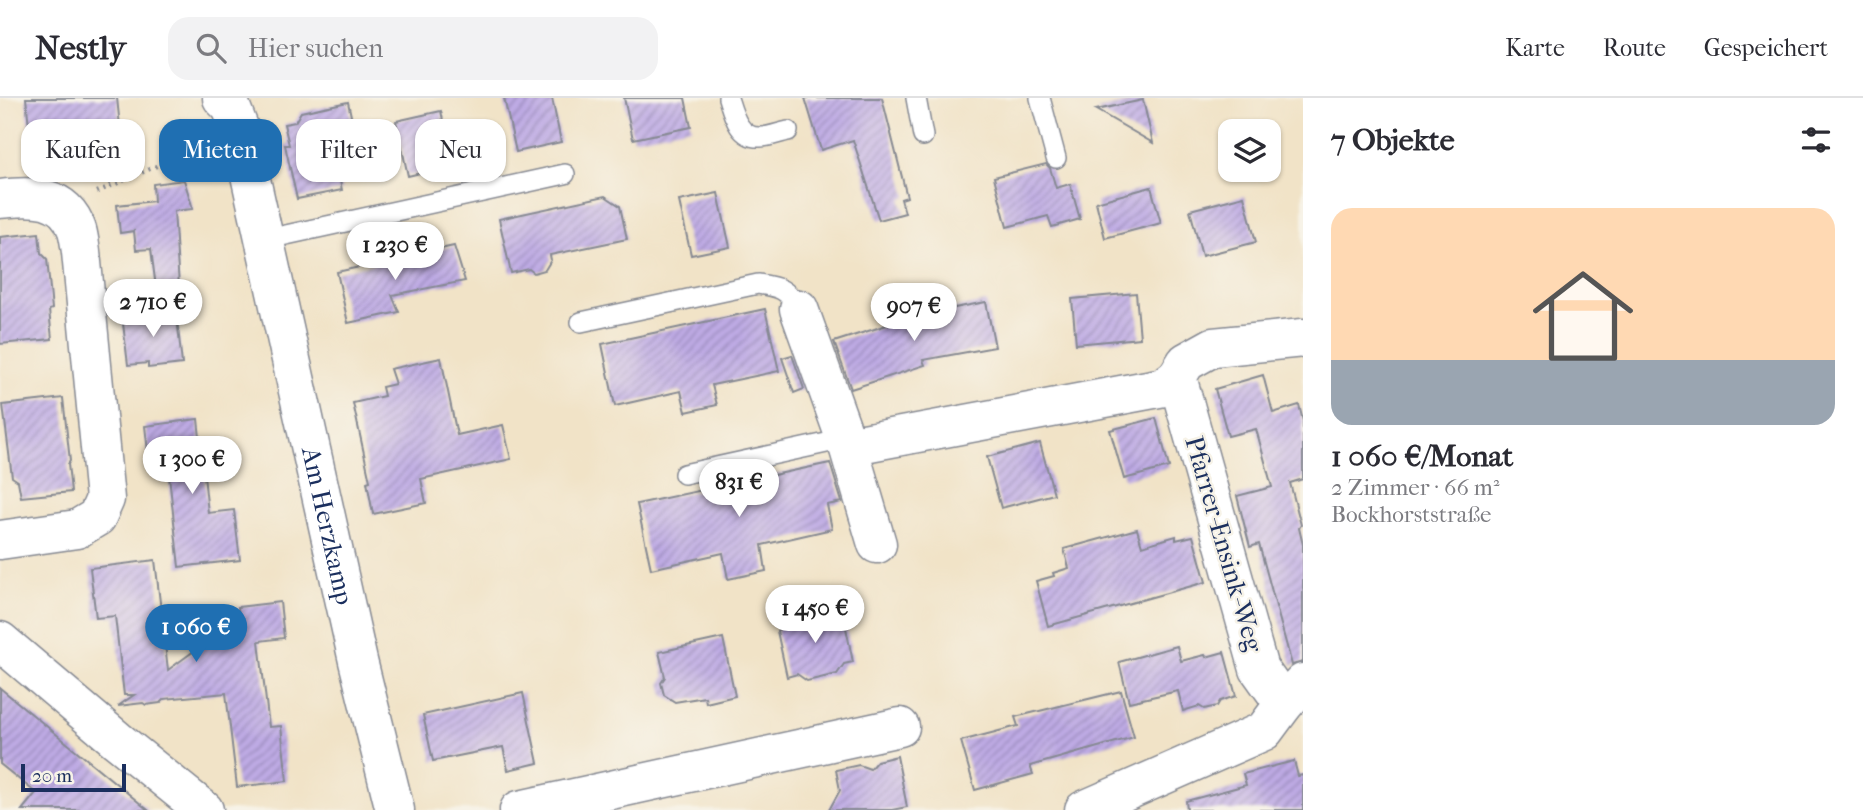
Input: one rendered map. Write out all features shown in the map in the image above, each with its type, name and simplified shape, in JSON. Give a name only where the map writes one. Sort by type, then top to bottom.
[{"type":"street","name":"Am Herzkamp","points":[[231,114],[263,240],[358,661],[395,810]]},
{"type":"street","points":[[0,199],[47,199],[64,207],[76,229],[81,252],[105,499],[97,517],[77,529],[0,540]]},
{"type":"street","points":[[799,309],[846,442],[877,544]]},
{"type":"street","points":[[846,442],[1164,387],[1177,377],[1186,362],[1213,347],[1303,338]]},
{"type":"street","name":"Pfarrer-Ensink-Weg","points":[[1084,810],[1265,731],[1293,693],[1259,668],[1177,377]]},
{"type":"street","points":[[0,641],[205,810]]},
{"type":"street","points":[[519,810],[900,727]]},
{"type":"lane","points":[[728,98],[734,117],[743,131],[758,138],[788,131]]},
{"type":"lane","points":[[916,98],[923,136]]},
{"type":"lane","points":[[1041,98],[1056,158]]},
{"type":"lane","points":[[263,240],[565,174]]},
{"type":"lane","points":[[581,322],[758,284],[779,287],[791,295],[799,309]]},
{"type":"lane","points":[[684,474],[846,442]]},
{"type":"path","points":[[64,207],[231,114]]},
{"type":"building","points":[[26,98],[117,98],[119,119],[28,119]]},
{"type":"building","points":[[504,98],[552,98],[561,142],[516,152]]},
{"type":"building","points":[[624,98],[685,98],[691,127],[633,139]]},
{"type":"building","points":[[805,98],[882,98],[907,197],[901,199],[905,213],[879,220],[853,140],[821,150]]},
{"type":"building","points":[[1143,100],[1153,143],[1096,110]]},
{"type":"building","points":[[348,102],[352,119],[297,119],[301,112]]},
{"type":"building","points":[[441,111],[443,119],[415,119],[415,174],[408,176],[401,144],[401,120]]},
{"type":"building","points":[[295,122],[296,182],[340,182],[342,190],[297,199],[285,145],[289,145],[284,124]]},
{"type":"building","points":[[1046,164],[1050,168],[1056,188],[1070,184],[1080,219],[1052,227],[1048,216],[1007,227],[994,177]]},
{"type":"building","points":[[185,182],[193,209],[174,211],[180,301],[158,303],[151,249],[136,250],[134,231],[120,233],[117,205],[154,201],[153,184]]},
{"type":"building","points":[[1151,187],[1161,223],[1105,238],[1096,202]]},
{"type":"building","points":[[718,193],[730,247],[691,255],[679,201]]},
{"type":"building","points":[[605,196],[620,206],[627,239],[550,255],[551,260],[545,270],[534,273],[529,269],[511,273],[499,219]]},
{"type":"building","points":[[1244,196],[1256,242],[1202,256],[1190,210]]},
{"type":"building","points":[[39,233],[41,253],[47,259],[52,339],[0,344],[0,237]]},
{"type":"building","points":[[454,246],[465,281],[392,295],[399,312],[348,323],[337,272]]},
{"type":"building","points":[[1136,293],[1140,338],[1076,344],[1072,299]]},
{"type":"building","points":[[986,302],[995,347],[923,360],[925,365],[851,389],[834,342],[918,315]]},
{"type":"building","points":[[176,309],[182,364],[148,368],[148,363],[128,365],[122,315]]},
{"type":"building","points":[[765,309],[779,371],[712,385],[717,405],[686,412],[681,391],[615,406],[602,344]]},
{"type":"building","points":[[792,355],[804,389],[794,393],[782,358]]},
{"type":"building","points":[[441,358],[457,435],[503,425],[511,459],[421,479],[426,503],[373,514],[367,482],[370,481],[353,403],[384,396],[382,387],[395,384],[390,369]]},
{"type":"building","points":[[1263,375],[1273,413],[1299,405],[1303,421],[1303,479],[1290,483],[1301,525],[1299,528],[1303,545],[1303,662],[1292,665],[1259,544],[1250,547],[1237,496],[1272,487],[1256,429],[1228,436],[1215,389]]},
{"type":"building","points":[[63,398],[71,492],[21,497],[18,481],[12,477],[3,405]]},
{"type":"building","points":[[1156,418],[1169,467],[1124,479],[1110,430]]},
{"type":"building","points":[[198,419],[208,513],[234,510],[240,560],[179,567],[168,467],[150,468],[145,426]]},
{"type":"building","points":[[1040,443],[1054,494],[1001,508],[987,457]]},
{"type":"building","points":[[830,463],[842,502],[827,505],[832,529],[762,545],[766,571],[728,579],[723,553],[651,569],[637,504]]},
{"type":"building","points":[[1137,529],[1142,546],[1176,536],[1176,540],[1193,536],[1206,582],[1048,626],[1036,581],[1069,568],[1064,549]]},
{"type":"building","points":[[155,560],[168,670],[239,618],[238,607],[280,602],[284,638],[259,641],[269,727],[281,726],[287,781],[237,787],[226,693],[164,699],[160,703],[146,705],[143,703],[118,706],[134,695],[124,695],[115,616],[96,618],[90,568]]},
{"type":"building","points":[[831,609],[844,618],[853,662],[844,664],[837,674],[807,681],[797,674],[787,677],[777,631],[785,620]]},
{"type":"building","points":[[723,638],[735,696],[706,703],[705,697],[675,702],[664,695],[661,683],[665,677],[659,652]]},
{"type":"building","points":[[1177,646],[1181,661],[1224,652],[1236,696],[1220,701],[1217,706],[1204,709],[1199,706],[1183,711],[1178,691],[1129,702],[1119,662]]},
{"type":"building","points":[[0,688],[148,810],[22,810],[36,793],[0,764]]},
{"type":"building","points":[[1121,691],[1134,737],[1030,766],[1033,774],[975,790],[961,741],[1018,726],[1015,717]]},
{"type":"building","points":[[523,693],[538,763],[508,770],[503,747],[433,761],[423,715]]},
{"type":"building","points":[[897,756],[907,807],[892,810],[829,810],[840,790],[836,770],[859,765],[870,769],[877,761]]},
{"type":"building","points":[[1294,761],[1298,776],[1303,775],[1303,810],[1187,810],[1186,801],[1246,785],[1243,774]]}]
